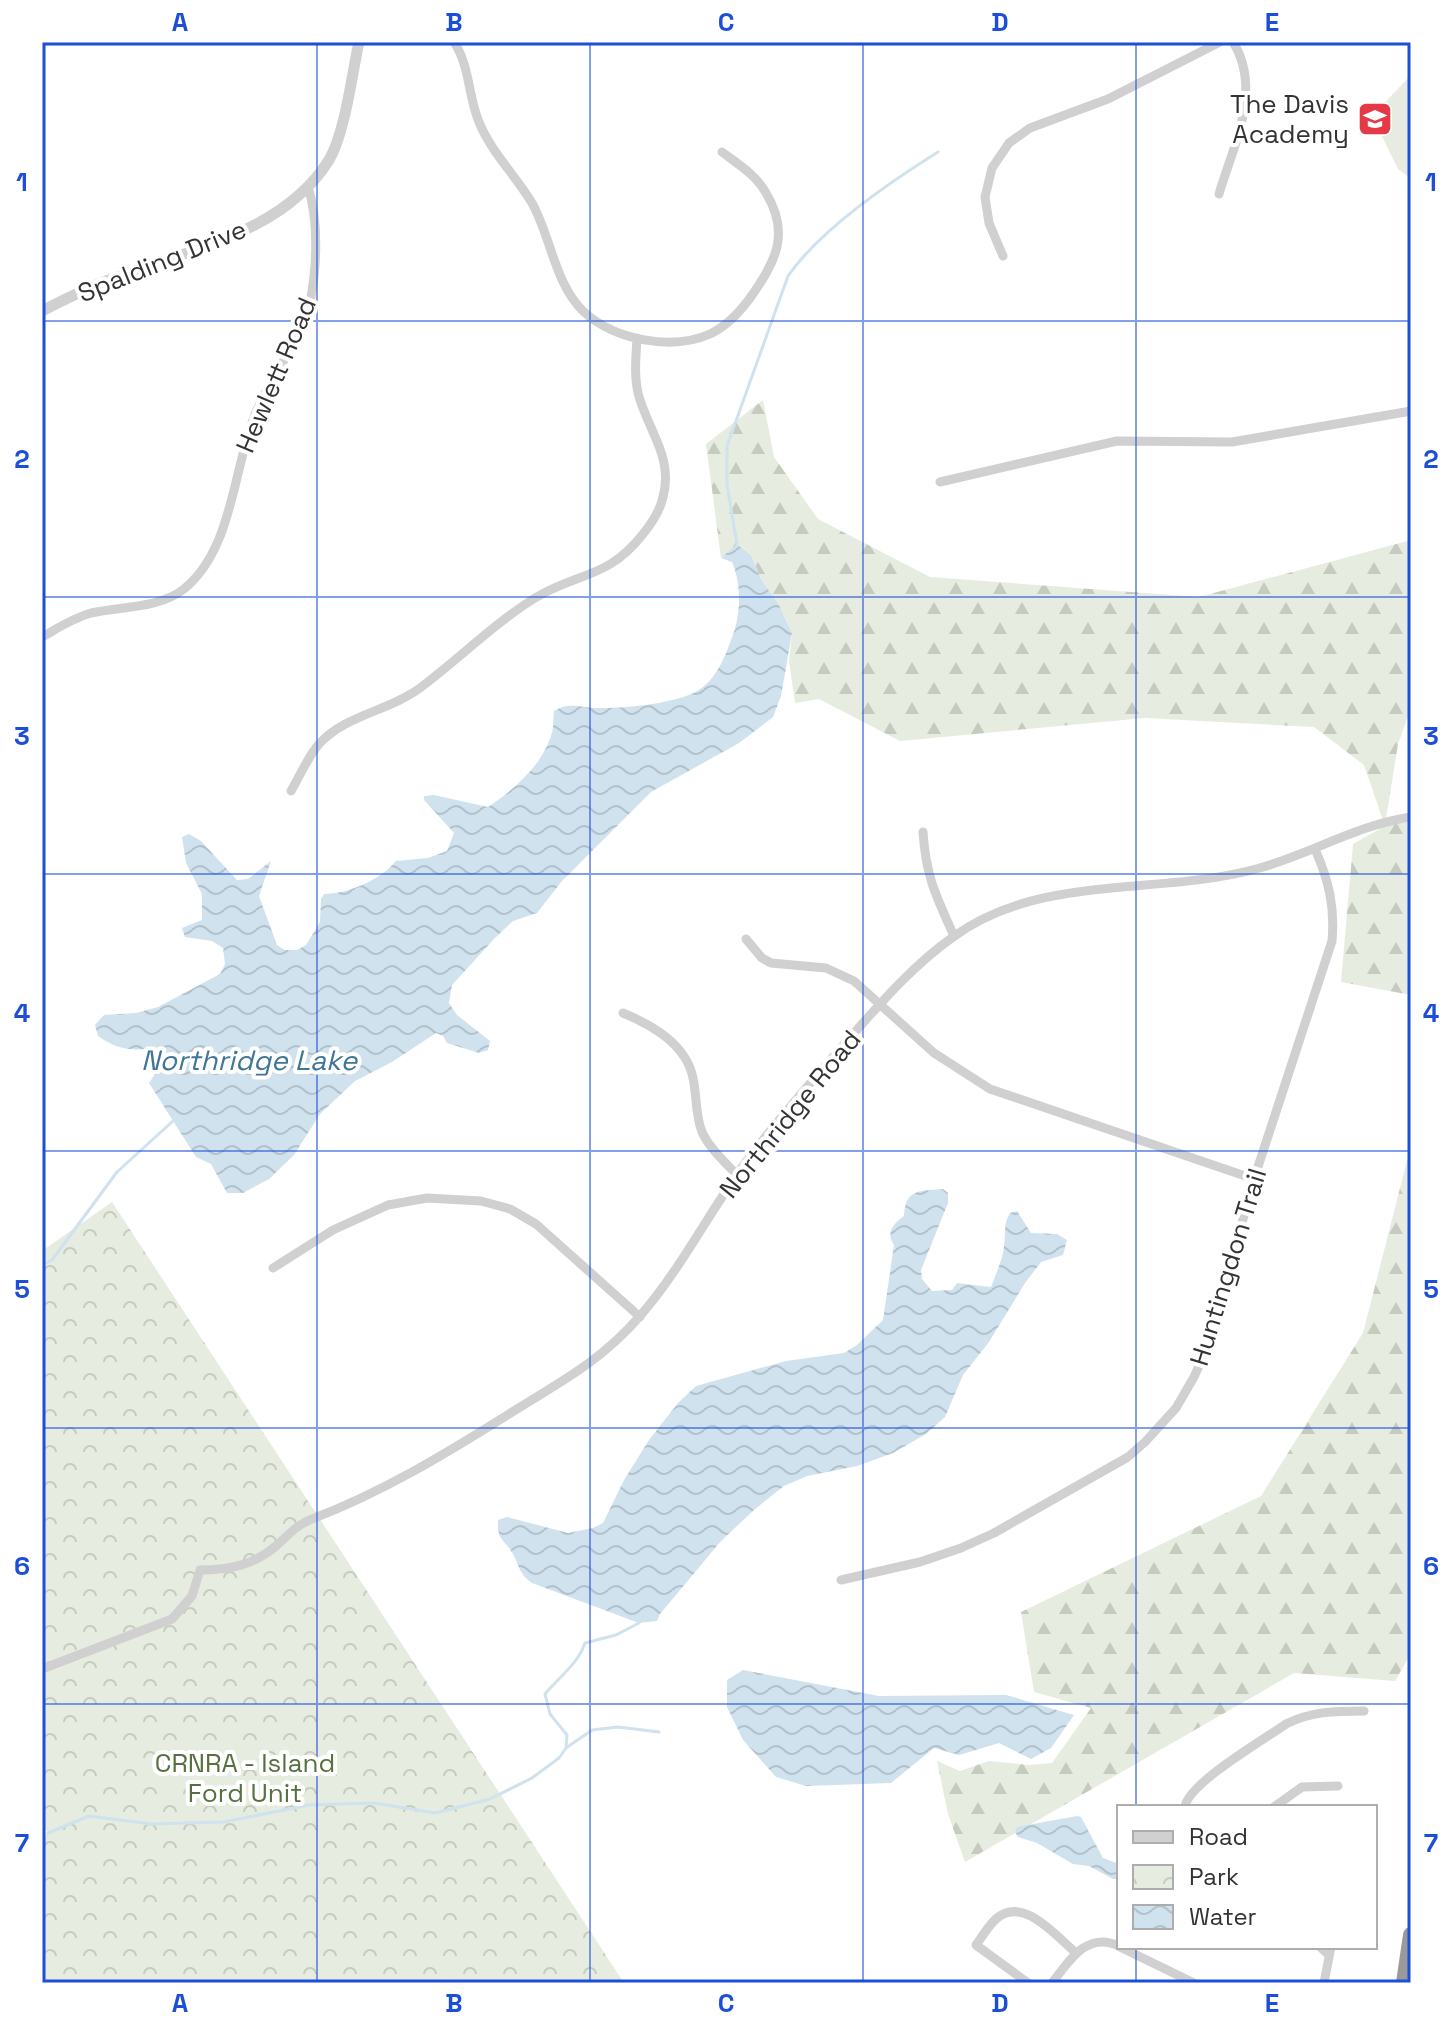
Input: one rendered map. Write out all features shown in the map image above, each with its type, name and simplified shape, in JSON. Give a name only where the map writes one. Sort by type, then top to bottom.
[{"type":"highway","points":[[1404,1983],[1411,1935]]},
{"type":"street","name":"Spalding Drive","points":[[42,311],[115,278],[242,232],[308,187],[329,159],[337,142],[359,42]]},
{"type":"street","points":[[454,42],[464,62],[472,104],[480,126],[532,203],[571,296],[597,322],[637,338],[681,342],[712,333],[739,312],[771,269],[779,236],[773,207],[757,180],[722,152]]},
{"type":"street","points":[[1003,256],[989,223],[985,197],[992,168],[1009,143],[1030,128],[1108,99],[1220,42]]},
{"type":"street","points":[[1219,194],[1247,94],[1244,65],[1233,42]]},
{"type":"street","name":"Hewlett Road","points":[[42,637],[79,617],[163,601],[182,591],[210,560],[220,539],[240,456],[255,414],[301,328],[309,305],[313,281],[314,229],[308,187]]},
{"type":"street","points":[[291,791],[312,753],[332,732],[414,692],[509,615],[539,596],[615,563],[650,525],[663,500],[666,470],[661,448],[638,391],[635,369],[637,338]]},
{"type":"street","points":[[940,482],[1117,441],[1232,442],[1411,411]]},
{"type":"street","name":"Northridge Road","points":[[42,1669],[172,1619],[192,1596],[200,1570],[221,1570],[259,1559],[299,1524],[357,1502],[425,1467],[578,1374],[640,1317],[665,1285],[737,1175],[810,1083],[915,968],[954,936],[996,913],[1043,898],[1081,891],[1223,877],[1261,868],[1315,849],[1362,828],[1411,817]]},
{"type":"street","points":[[923,832],[929,882],[954,936]]},
{"type":"street","name":"Huntingdon Trail","points":[[841,1580],[920,1562],[961,1548],[1107,1470],[1145,1442],[1181,1400],[1204,1355],[1254,1179],[1332,941],[1332,894],[1315,849]]},
{"type":"street","points":[[746,939],[762,958],[771,963],[816,965],[838,971],[854,981],[934,1053],[990,1089],[1254,1179]]},
{"type":"street","points":[[623,1013],[656,1030],[682,1054],[693,1077],[696,1111],[703,1133],[714,1151],[737,1175]]},
{"type":"street","points":[[273,1268],[333,1230],[388,1205],[427,1198],[481,1201],[510,1209],[536,1224],[640,1317]]},
{"type":"street","points":[[1186,1805],[1189,1793],[1200,1784],[1286,1724],[1325,1711],[1364,1711]]},
{"type":"street","points":[[1277,1805],[1302,1787],[1338,1786]]},
{"type":"street","points":[[1028,1983],[976,1945],[997,1918],[1012,1911],[1033,1916],[1076,1953]]},
{"type":"street","points":[[1052,1983],[1076,1953],[1091,1942],[1109,1941],[1117,1945]]},
{"type":"street","points":[[1124,1949],[1194,1983]]},
{"type":"street","points":[[1324,1983],[1330,1951]]},
{"type":"green space","points":[[1411,75],[1411,179],[1398,169],[1372,116]]},
{"type":"green space","points":[[763,400],[774,457],[818,519],[930,577],[1199,597],[1411,540],[1411,708],[1398,744],[1385,825],[1411,822],[1411,995],[1341,982],[1353,844],[1385,826],[1364,765],[1314,727],[1145,718],[900,741],[819,699],[795,703],[789,660],[792,633],[778,603],[761,579],[751,555],[738,544],[721,558],[706,444]]},
{"type":"green space","points":[[1411,1145],[1411,1653],[1395,1681],[1294,1673],[965,1862],[948,1814],[937,1761],[960,1771],[989,1761],[1029,1765],[1052,1763],[1091,1708],[1034,1692],[1021,1612],[1261,1496],[1363,1333]]},
{"type":"green space","name":"CRNRA - Island Ford Unit","points":[[112,1202],[624,1983],[42,1983],[42,1836],[48,1832],[42,1828],[42,1251]]},
{"type":"water","name":"Northridge Lake","points":[[737,544],[751,555],[792,633],[781,696],[773,717],[739,743],[651,792],[562,881],[537,913],[513,921],[452,985],[449,1003],[457,1015],[490,1041],[488,1050],[479,1053],[447,1043],[443,1036],[436,1033],[392,1062],[355,1081],[320,1114],[294,1155],[269,1179],[243,1193],[227,1193],[211,1164],[196,1157],[149,1083],[158,1066],[155,1048],[118,1047],[98,1036],[95,1025],[104,1015],[136,1013],[158,1007],[220,974],[225,964],[223,948],[212,941],[185,937],[182,928],[202,920],[202,894],[186,863],[182,837],[189,834],[201,841],[237,880],[248,879],[271,861],[259,896],[277,945],[285,950],[297,950],[306,945],[320,922],[324,894],[364,884],[396,861],[428,858],[447,851],[454,833],[424,800],[424,796],[434,795],[488,807],[516,785],[540,758],[552,733],[554,711],[569,706],[620,708],[651,704],[681,698],[708,683],[723,659],[737,621],[739,591],[735,571],[732,562],[721,558]]},
{"type":"water","points":[[943,1189],[948,1193],[948,1203],[921,1270],[922,1279],[932,1291],[952,1290],[957,1283],[991,1287],[1002,1257],[1010,1213],[1017,1211],[1031,1233],[1057,1234],[1067,1240],[1063,1255],[1041,1262],[1025,1283],[989,1342],[963,1375],[945,1417],[926,1434],[893,1453],[857,1466],[807,1476],[784,1486],[721,1541],[657,1621],[639,1623],[532,1583],[525,1577],[500,1537],[498,1520],[507,1517],[568,1533],[593,1528],[603,1523],[624,1480],[649,1440],[678,1403],[696,1386],[786,1361],[844,1353],[857,1345],[883,1320],[894,1245],[890,1236],[894,1225],[904,1216],[907,1201],[920,1191]]},
{"type":"water","points":[[743,1670],[879,1696],[1006,1695],[1074,1715],[1051,1748],[1031,1759],[999,1743],[959,1755],[934,1748],[891,1783],[806,1786],[776,1777],[743,1740],[727,1707],[727,1680]]},
{"type":"water","points":[[1081,1817],[1103,1858],[1117,1863],[1117,1879],[1089,1866],[1073,1864],[1037,1843],[1018,1837],[1015,1832],[1017,1827]]},
{"type":"waterway","points":[[737,544],[727,485],[727,446],[788,276],[837,224],[938,152]]},
{"type":"waterway","points":[[42,1265],[52,1260],[117,1172],[173,1121]]},
{"type":"waterway","points":[[48,1833],[89,1816],[151,1824],[223,1822],[309,1805],[374,1803],[435,1813],[490,1799],[532,1778],[559,1758],[566,1748],[567,1735],[550,1714],[545,1694],[573,1664],[585,1643],[616,1635],[639,1623]]},
{"type":"waterway","points":[[566,1748],[592,1730],[618,1727],[659,1732]]},
{"type":"place","name":"The Davis Academy","points":[[1375,119]]}]
